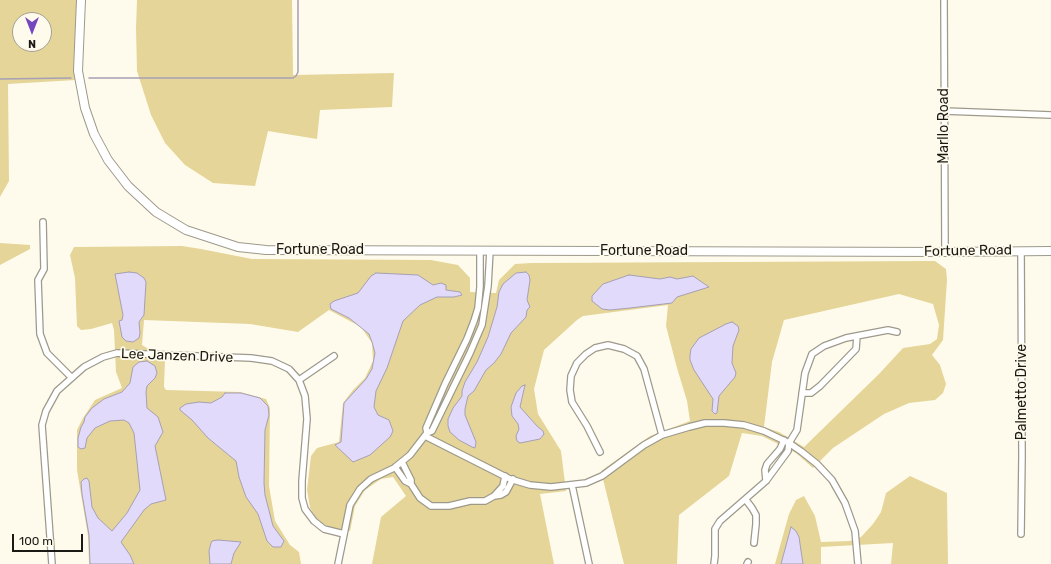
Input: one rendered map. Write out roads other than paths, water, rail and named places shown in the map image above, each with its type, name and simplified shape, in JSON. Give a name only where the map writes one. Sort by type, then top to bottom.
[{"type":"street","name":"Fortune Road","points":[[81,0],[78,71],[85,108],[94,134],[108,160],[128,186],[156,212],[186,230],[238,247],[266,250],[1051,251]]},
{"type":"street","name":"Marllo Road","points":[[944,0],[945,252]]},
{"type":"street","points":[[944,111],[1051,115]]},
{"type":"street","points":[[43,222],[44,269],[38,280],[40,334],[47,353],[71,378]]},
{"type":"street","points":[[426,434],[426,428],[467,339],[478,308],[480,250]]},
{"type":"street","points":[[338,564],[350,505],[360,489],[371,479],[396,467],[410,455],[426,434],[432,430],[463,367],[482,325],[488,285],[490,250]]},
{"type":"street","name":"Palmetto Drive","points":[[1021,251],[1021,534]]},
{"type":"street","points":[[480,284],[488,285]]},
{"type":"street","points":[[766,482],[765,470],[767,464],[797,430],[805,373],[812,354],[824,346],[857,336],[888,330],[897,332]]},
{"type":"street","points":[[802,393],[811,393],[820,386],[856,348],[857,336]]},
{"type":"street","points":[[600,452],[587,426],[572,402],[570,390],[571,376],[577,363],[595,348],[608,345],[624,348],[636,356],[644,370],[662,435]]},
{"type":"street","name":"Lee Janzen Drive","points":[[52,564],[42,425],[46,411],[57,390],[84,367],[103,357],[117,353],[251,358],[272,361],[289,369],[299,380],[305,396],[307,419],[302,481],[302,498],[305,509],[314,521],[324,529],[344,534]]},
{"type":"street","points":[[299,380],[334,356]]},
{"type":"street","points":[[455,364],[463,367]]},
{"type":"street","points":[[426,434],[513,479],[530,485],[551,487],[586,483],[602,476],[622,462],[630,454],[662,435],[694,426],[706,423],[724,423],[764,430],[786,441],[817,464],[832,480],[845,503],[855,531],[858,564]]},
{"type":"street","points":[[714,564],[715,529],[720,521],[766,482],[788,451],[786,441]]},
{"type":"street","points":[[402,462],[411,480],[411,484],[420,498],[431,506],[449,506],[470,501],[485,500],[494,496],[500,491],[506,476]]},
{"type":"street","points":[[396,467],[405,482],[411,484]]},
{"type":"street","points":[[494,496],[501,496],[506,492],[513,479]]},
{"type":"street","points":[[572,485],[589,564]]},
{"type":"street","points":[[746,500],[756,515],[754,542]]},
{"type":"waterway","points":[[89,78],[293,78],[298,72],[298,0]]},
{"type":"waterway","points":[[0,79],[71,78]]}]
